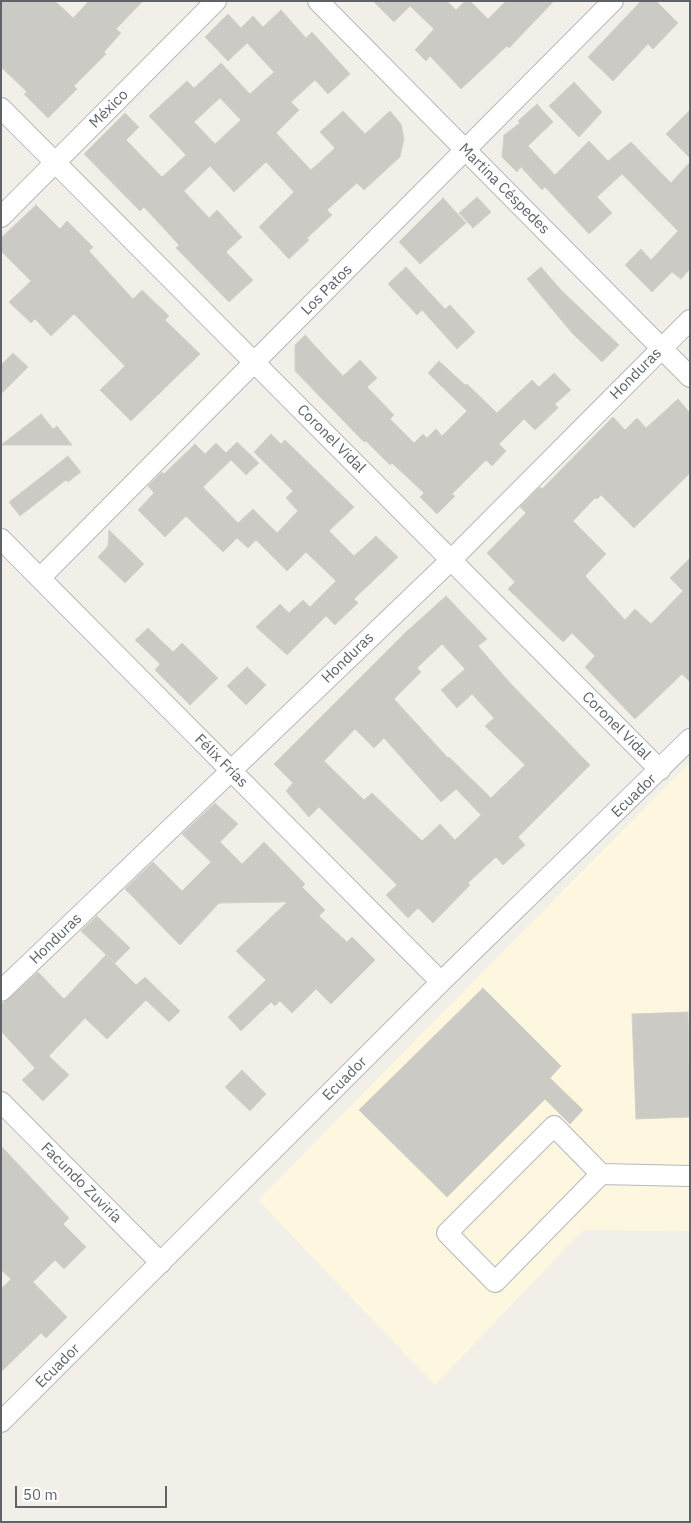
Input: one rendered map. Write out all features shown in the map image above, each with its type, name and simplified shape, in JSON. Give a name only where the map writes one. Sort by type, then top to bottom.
[{"type":"street","name":"México","points":[[1,217],[216,1]]},
{"type":"street","name":"Martina Céspedes","points":[[318,1],[690,377]]},
{"type":"street","name":"Los Patos","points":[[40,578],[614,1]]},
{"type":"street","name":"Coronel Vidal","points":[[1,108],[660,770]]},
{"type":"street","name":"Honduras","points":[[1,991],[451,560],[690,320]]},
{"type":"street","name":"Félix Frías","points":[[1,539],[441,982]]},
{"type":"street","name":"Ecuador","points":[[1,1422],[441,982],[690,739]]},
{"type":"street","name":"Facundo Zuviría","points":[[1,1102],[162,1263]]},
{"type":"street","points":[[601,1174],[495,1282],[447,1233],[554,1126],[601,1174],[690,1176]]},
{"type":"shaded area","points":[[690,762],[690,1231],[583,1230],[435,1385],[258,1200]]},
{"type":"building","points":[[1,1],[55,1],[73,18],[89,1],[143,1],[116,29],[121,33],[104,52],[106,54],[74,86],[77,89],[48,118],[24,94],[27,92],[1,67]]},
{"type":"building","points":[[373,1],[447,1],[456,10],[465,1],[470,1],[488,19],[506,1],[554,1],[509,48],[507,46],[461,89],[430,56],[426,61],[415,50],[434,29],[410,6],[394,22]]},
{"type":"building","points":[[641,1],[656,1],[678,23],[653,49],[648,44],[613,81],[588,57]]},
{"type":"building","points":[[281,10],[306,38],[312,32],[350,74],[328,94],[315,80],[291,102],[299,110],[276,133],[311,170],[335,148],[320,132],[343,111],[365,134],[390,111],[401,124],[404,139],[400,157],[364,190],[357,183],[327,210],[332,215],[307,238],[309,240],[289,259],[259,227],[294,192],[266,162],[234,192],[210,166],[184,191],[209,218],[217,210],[242,237],[226,252],[253,280],[229,302],[176,248],[179,245],[144,207],[140,211],[84,154],[125,113],[139,127],[126,140],[162,177],[186,155],[149,116],[187,81],[194,88],[221,63],[250,94],[274,72],[247,43],[228,61],[205,37],[228,14],[241,28],[253,16],[263,27]],"holes":[[[220,98],[241,120],[215,144],[194,122]]]},
{"type":"building","points":[[574,82],[602,112],[579,137],[549,106]]},
{"type":"building","points":[[537,104],[553,122],[528,146],[555,175],[589,141],[608,161],[631,142],[671,183],[690,162],[690,269],[681,279],[672,272],[652,292],[625,265],[641,249],[651,260],[678,231],[622,174],[597,197],[612,213],[589,234],[545,187],[542,190],[521,167],[517,172],[502,157],[504,135],[520,123],[518,121]]},
{"type":"building","points":[[690,110],[690,158],[666,134]]},
{"type":"building","points":[[477,197],[491,212],[473,228],[459,213]]},
{"type":"building","points":[[443,198],[466,223],[420,264],[399,242]]},
{"type":"building","points":[[36,205],[60,229],[67,221],[93,247],[89,251],[133,299],[142,290],[169,316],[165,320],[200,354],[131,421],[100,390],[125,366],[74,314],[51,336],[35,319],[31,323],[9,302],[31,281],[1,251],[1,238]]},
{"type":"building","points":[[406,267],[445,309],[450,305],[475,332],[457,349],[422,310],[417,315],[388,284]]},
{"type":"building","points":[[541,267],[561,290],[619,345],[602,362],[572,333],[527,279]]},
{"type":"building","points":[[305,335],[343,376],[360,360],[377,378],[367,387],[394,415],[390,419],[414,443],[423,434],[427,438],[436,429],[442,436],[467,411],[428,373],[439,361],[465,385],[467,384],[497,413],[532,380],[539,387],[554,373],[571,390],[555,404],[558,408],[535,430],[524,419],[499,444],[506,451],[492,466],[486,460],[452,494],[455,496],[437,514],[420,497],[424,493],[392,463],[390,465],[366,441],[364,442],[295,371],[295,345]]},
{"type":"building","points":[[13,353],[28,367],[1,394],[1,365]]},
{"type":"building","points":[[678,399],[690,413],[690,473],[634,528],[601,495],[597,499],[595,498],[573,521],[606,554],[585,576],[625,620],[635,609],[651,624],[683,591],[670,578],[690,558],[690,682],[682,674],[635,719],[585,667],[595,656],[572,633],[563,642],[508,589],[515,582],[487,553],[526,513],[520,507],[540,487],[542,489],[613,417],[625,430],[637,418],[646,428]]},
{"type":"building","points":[[41,414],[53,429],[57,426],[72,445],[1,445]]},
{"type":"building","points":[[271,434],[281,444],[285,440],[354,507],[329,531],[354,556],[376,536],[398,557],[354,599],[358,603],[335,625],[326,616],[287,655],[256,627],[280,604],[289,613],[303,600],[310,607],[336,581],[306,552],[287,571],[256,540],[248,548],[237,538],[223,552],[186,516],[165,537],[138,510],[154,493],[148,486],[162,472],[164,474],[195,444],[205,454],[216,443],[226,453],[237,442],[259,463],[246,475],[231,460],[203,487],[238,523],[253,509],[277,533],[298,511],[286,498],[293,491],[254,452]]},
{"type":"building","points":[[68,456],[81,472],[68,482],[66,480],[20,516],[9,502]]},
{"type":"building","points":[[109,530],[144,564],[125,583],[98,557],[108,546]]},
{"type":"building","points":[[446,596],[487,639],[478,646],[511,684],[590,765],[518,837],[525,845],[503,865],[496,857],[468,883],[470,885],[433,923],[418,908],[408,918],[386,895],[397,885],[319,807],[309,817],[286,791],[293,783],[274,764],[405,633]],"holes":[[[442,644],[465,669],[441,690],[457,708],[472,694],[494,718],[485,726],[525,765],[491,798],[448,758],[394,699],[421,672],[417,668]],[[355,729],[374,748],[384,738],[441,802],[456,789],[481,815],[455,840],[440,824],[422,841],[372,793],[364,800],[324,761]]]},
{"type":"building","points":[[148,628],[173,652],[182,643],[218,678],[190,705],[155,670],[160,664],[135,640]]},
{"type":"building","points":[[247,667],[266,685],[246,705],[227,686]]},
{"type":"building","points":[[215,803],[238,824],[220,842],[242,864],[264,842],[305,884],[302,887],[325,910],[319,916],[347,942],[352,937],[375,960],[331,1004],[316,989],[292,1013],[280,1001],[275,1006],[271,1002],[241,1031],[228,1017],[266,980],[236,951],[287,902],[219,903],[180,945],[125,889],[153,862],[182,891],[211,862],[182,834]]},
{"type":"building","points":[[97,916],[130,948],[115,963],[81,931]]},
{"type":"building","points":[[106,955],[136,985],[145,977],[180,1011],[169,1022],[146,1000],[107,1039],[85,1018],[49,1056],[69,1075],[43,1101],[22,1080],[35,1068],[1,1031],[1,1005],[38,972],[64,999]]},
{"type":"building","points":[[483,988],[561,1066],[550,1078],[583,1110],[570,1124],[545,1099],[447,1197],[359,1110]]},
{"type":"building","points":[[688,1012],[690,1117],[636,1119],[632,1014]]},
{"type":"building","points":[[242,1070],[266,1094],[250,1111],[225,1087]]},
{"type":"building","points":[[1,1146],[69,1218],[63,1224],[86,1247],[64,1269],[55,1260],[33,1282],[67,1317],[46,1338],[41,1333],[1,1372],[1,1289],[11,1279],[1,1270]]}]
